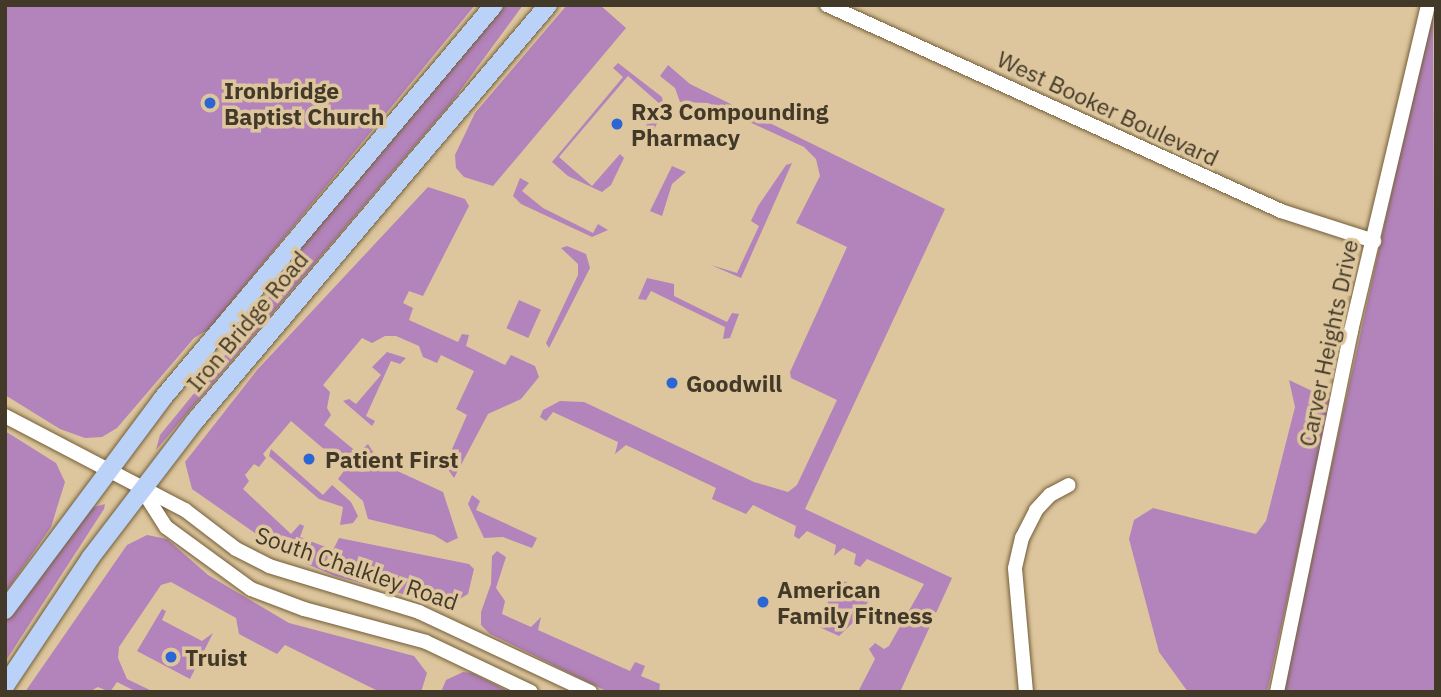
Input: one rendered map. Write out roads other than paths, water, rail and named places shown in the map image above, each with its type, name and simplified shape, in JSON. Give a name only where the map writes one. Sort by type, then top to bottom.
[{"type":"main road","name":"Iron Bridge Road","points":[[5,610],[106,470],[494,5]]},
{"type":"main road","name":"Iron Bridge Road","points":[[5,685],[142,490],[203,410],[548,5]]},
{"type":"street","name":"West Booker Boulevard","points":[[827,5],[1281,211],[1374,241]]},
{"type":"street","name":"Carver Heights Drive","points":[[1277,692],[1428,5]]},
{"type":"street","points":[[5,416],[142,490]]},
{"type":"street","points":[[1026,692],[1015,568],[1022,538],[1036,510],[1050,495],[1069,485]]},
{"type":"street","name":"South Chalkley Road","points":[[142,490],[166,527],[251,589],[304,609],[426,642],[531,692]]},
{"type":"street","name":"South Chalkley Road","points":[[142,490],[185,510],[236,549],[270,566],[419,612],[590,692]]},
{"type":"place","name":"Ironbridge Baptist Church","points":[[210,103]]},
{"type":"place","name":"Rx3 Compounding Pharmacy","points":[[617,124]]},
{"type":"place","name":"Goodwill","points":[[672,383]]},
{"type":"place","name":"Patient First","points":[[309,459]]},
{"type":"place","name":"American Family Fitness","points":[[763,602]]},
{"type":"place","name":"Truist","points":[[171,657]]}]
